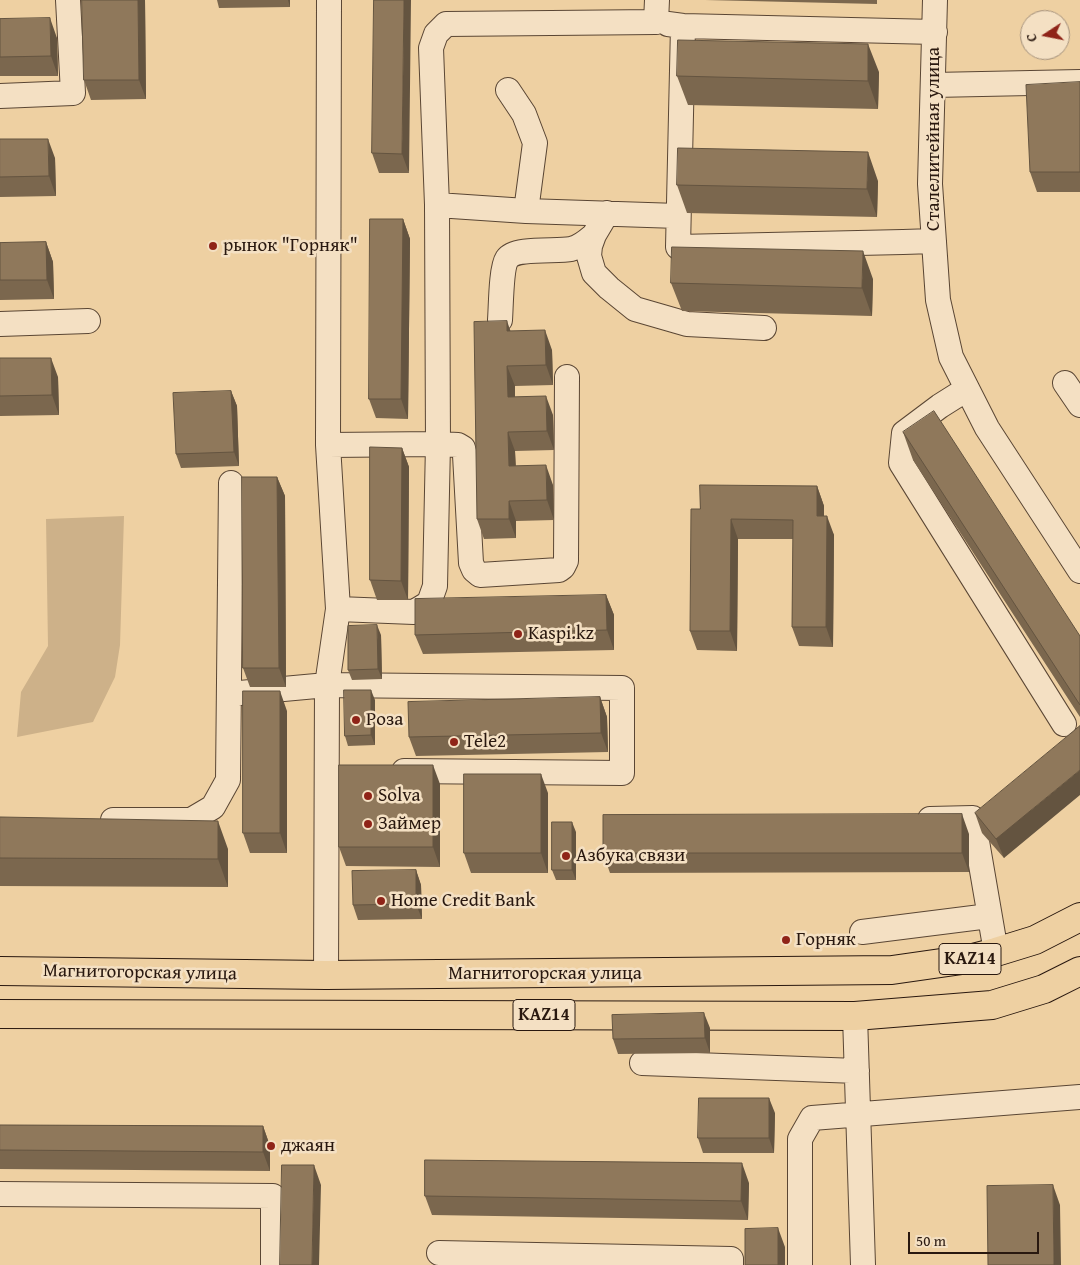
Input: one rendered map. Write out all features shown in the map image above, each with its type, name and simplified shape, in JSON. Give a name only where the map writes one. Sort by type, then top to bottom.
[{"type":"main road","name":"Магнитогорская улица","points":[[0,971],[326,975],[892,970],[969,959],[996,952],[1035,940],[1080,916]]},
{"type":"main road","name":"KAZ14","points":[[0,1014],[855,1016],[992,1005],[1044,989],[1080,971]]},
{"type":"street","points":[[0,96],[73,93],[68,0]]},
{"type":"street","points":[[326,975],[337,771],[327,685],[338,609],[328,445],[329,0]]},
{"type":"street","name":"Сталелитейная улица","points":[[936,0],[930,184],[938,300],[951,357],[987,428],[1080,571]]},
{"type":"street","points":[[338,609],[414,612],[429,602],[436,586],[438,444],[436,205],[431,48],[436,34],[446,24],[656,11],[683,26],[935,32]]},
{"type":"street","points":[[683,26],[678,247],[893,243],[934,240]]},
{"type":"street","points":[[933,85],[1080,82]]},
{"type":"street","points":[[508,90],[524,114],[535,143],[526,210]]},
{"type":"street","points":[[436,205],[678,216]]},
{"type":"street","points":[[607,214],[594,235],[590,246],[589,256],[594,273],[608,288],[635,308],[687,324],[764,328]]},
{"type":"street","points":[[500,320],[504,268],[508,258],[517,252],[571,249],[582,246],[594,235]]},
{"type":"street","points":[[0,324],[88,321]]},
{"type":"street","points":[[328,445],[458,445],[463,448],[465,455],[471,563],[474,570],[480,575],[559,570],[566,561],[566,377]]},
{"type":"street","points":[[1066,383],[1080,405]]},
{"type":"street","points":[[967,389],[940,406],[904,433],[901,463],[1064,724]]},
{"type":"street","points":[[95,820],[191,820],[213,807],[228,780],[231,484]]},
{"type":"street","points":[[229,694],[327,685],[622,688],[622,773],[386,771]]},
{"type":"street","points":[[914,819],[972,818],[996,952]]},
{"type":"street","points":[[862,932],[989,916]]},
{"type":"street","points":[[855,1016],[863,1265]]},
{"type":"street","points":[[642,1063],[857,1071]]},
{"type":"street","points":[[800,1265],[800,1139],[812,1118],[1080,1097]]},
{"type":"street","points":[[0,1194],[272,1196],[273,1265]]},
{"type":"street","points":[[439,1253],[482,1259],[731,1259],[731,1265]]},
{"type":"shaded area","points":[[124,516],[120,645],[115,677],[93,722],[17,737],[21,692],[48,646],[46,519]]},
{"type":"building","points":[[82,0],[138,0],[139,80],[84,80]]},
{"type":"building","points":[[374,0],[404,0],[402,154],[372,153]]},
{"type":"building","points":[[50,18],[51,56],[0,57],[0,19]]},
{"type":"building","points":[[678,40],[868,44],[868,81],[677,76]]},
{"type":"building","points":[[1080,82],[1080,172],[1030,172],[1026,85]]},
{"type":"building","points":[[0,139],[48,139],[49,176],[0,177]]},
{"type":"building","points":[[678,148],[868,152],[867,189],[677,185]]},
{"type":"building","points":[[370,219],[403,219],[401,399],[369,399]]},
{"type":"building","points":[[46,242],[47,280],[0,280],[0,243]]},
{"type":"building","points":[[672,247],[863,251],[862,288],[671,283]]},
{"type":"building","points":[[507,321],[507,331],[545,330],[546,365],[507,366],[508,397],[546,396],[547,431],[508,432],[509,466],[546,465],[547,500],[509,501],[509,519],[477,519],[474,322]]},
{"type":"building","points":[[0,358],[51,358],[52,395],[0,396]]},
{"type":"building","points":[[231,391],[234,452],[176,454],[173,393]]},
{"type":"building","points":[[934,411],[1080,636],[1080,705],[903,432]]},
{"type":"building","points":[[370,447],[402,448],[401,581],[370,580]]},
{"type":"building","points":[[242,477],[277,477],[279,668],[243,668]]},
{"type":"building","points":[[700,485],[817,486],[817,516],[827,516],[826,627],[792,627],[793,520],[731,519],[730,631],[690,631],[691,509],[700,509]]},
{"type":"building","points":[[606,595],[607,630],[415,635],[415,599]]},
{"type":"building","points":[[377,625],[378,669],[348,670],[348,626]]},
{"type":"building","points":[[344,690],[371,690],[371,735],[345,736]]},
{"type":"building","points":[[243,691],[280,691],[280,833],[243,833]]},
{"type":"building","points":[[600,697],[601,733],[409,737],[408,702]]},
{"type":"building","points":[[1080,726],[1080,770],[996,839],[975,813]]},
{"type":"building","points":[[339,765],[433,765],[433,847],[339,847]]},
{"type":"building","points":[[464,774],[541,774],[541,853],[464,853]]},
{"type":"building","points":[[962,814],[962,853],[603,853],[603,815]]},
{"type":"building","points":[[0,817],[218,821],[218,859],[0,858]]},
{"type":"building","points":[[552,822],[572,822],[572,870],[552,870]]},
{"type":"building","points":[[416,870],[416,904],[353,905],[352,871]]},
{"type":"building","points":[[704,1013],[705,1038],[613,1039],[612,1015]]},
{"type":"building","points":[[699,1098],[769,1098],[769,1138],[698,1138]]},
{"type":"building","points":[[0,1125],[263,1126],[263,1152],[0,1150]]},
{"type":"building","points":[[425,1160],[742,1163],[741,1201],[425,1196]]},
{"type":"building","points":[[282,1165],[314,1165],[312,1265],[280,1265]]},
{"type":"building","points":[[1053,1185],[1054,1265],[988,1265],[987,1186]]},
{"type":"building","points":[[778,1228],[778,1265],[745,1265],[745,1229]]},
{"type":"place","name":"рынок \"Горняк\"","points":[[213,246]]},
{"type":"place","name":"Kaspi.kz","points":[[518,634]]},
{"type":"place","name":"Роза","points":[[356,720]]},
{"type":"place","name":"Tele2","points":[[454,742]]},
{"type":"place","name":"Solva","points":[[368,796]]},
{"type":"place","name":"Займер","points":[[368,824]]},
{"type":"place","name":"Азбука связи","points":[[566,856]]},
{"type":"place","name":"Home Credit Bank","points":[[381,901]]},
{"type":"place","name":"Горняк","points":[[786,940]]},
{"type":"place","name":"джаян","points":[[271,1146]]}]
